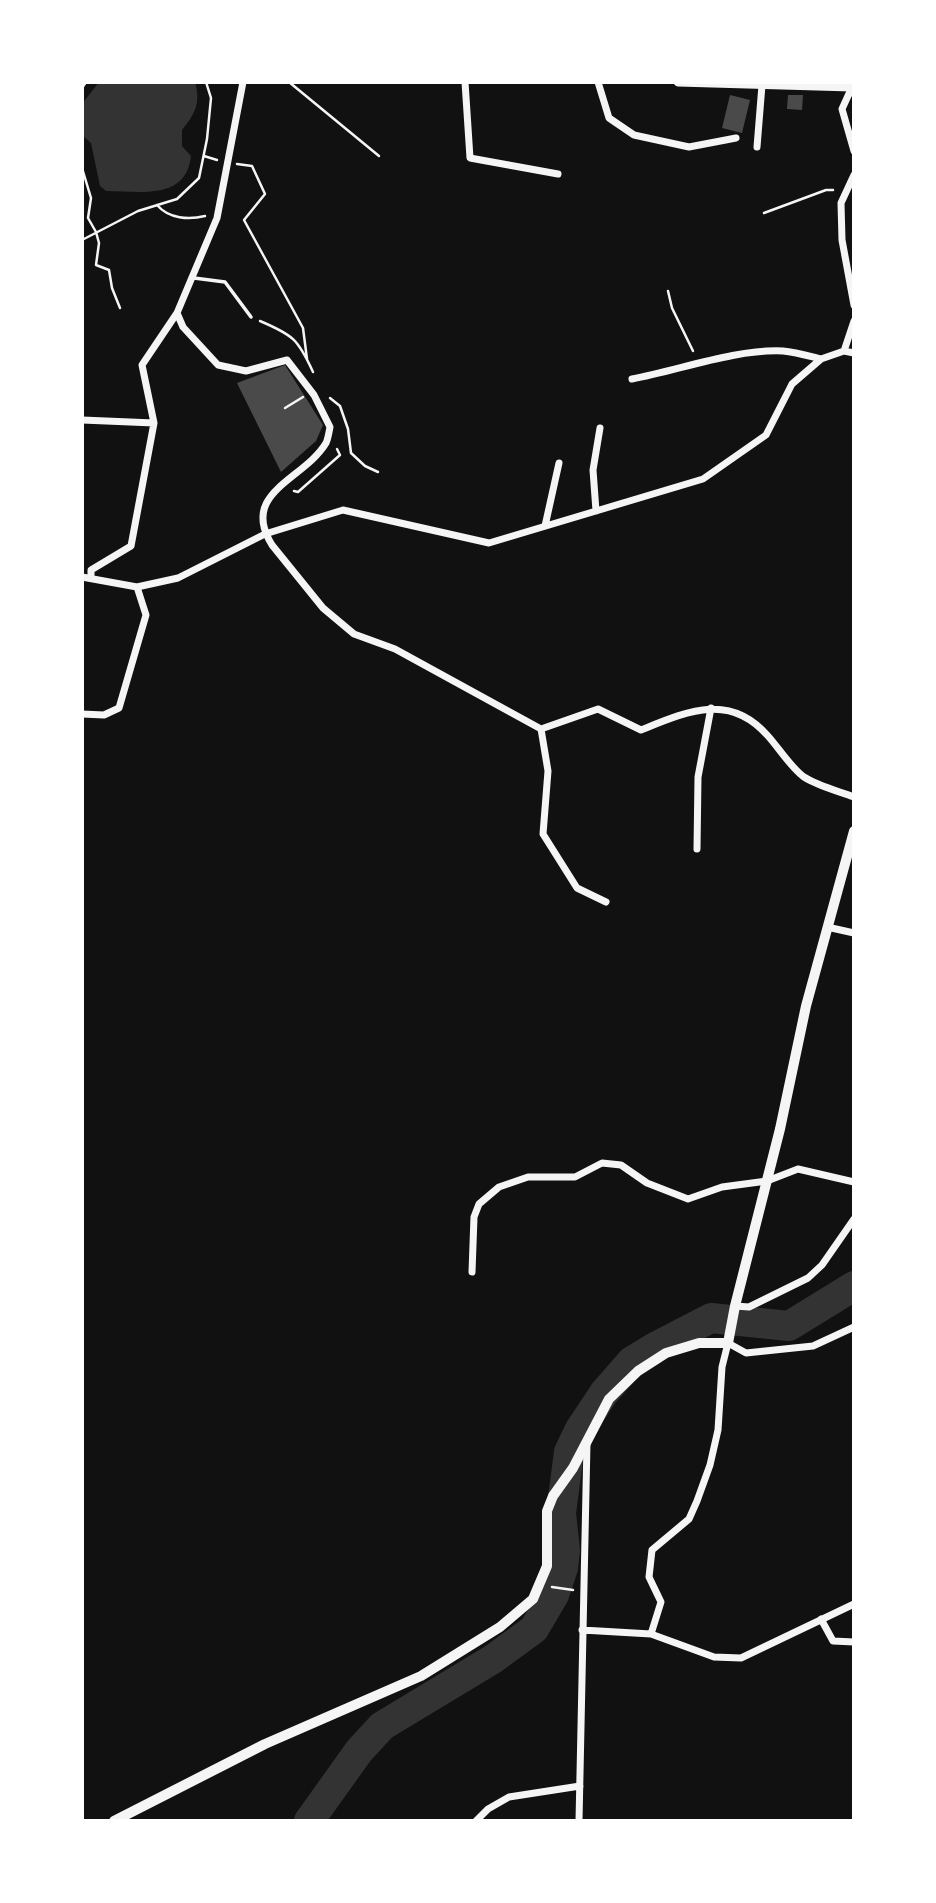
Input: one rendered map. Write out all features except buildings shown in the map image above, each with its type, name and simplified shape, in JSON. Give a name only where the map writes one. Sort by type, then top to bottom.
[{"type":"main road","points":[[114,1821],[265,1744],[421,1676],[500,1627],[533,1599],[547,1566],[547,1511],[609,1399],[638,1371],[666,1353],[699,1343],[728,1339],[806,1006],[854,831]]},
{"type":"street","points":[[243,82],[218,212],[177,313],[142,365],[154,424],[131,546],[91,570],[87,578],[137,587],[178,578],[265,534],[343,510],[489,543],[703,479],[766,435],[792,384],[821,359],[844,351],[854,353]]},
{"type":"street","points":[[465,82],[470,158],[558,174]]},
{"type":"street","points":[[598,82],[609,118],[634,135],[689,147],[736,138]]},
{"type":"street","points":[[678,82],[853,87],[842,109],[854,151]]},
{"type":"street","points":[[757,147],[762,85]]},
{"type":"street","points":[[854,175],[841,204],[842,240],[854,305]]},
{"type":"street","points":[[177,313],[183,327],[218,365],[246,371],[287,360],[314,395],[330,427],[326,443],[267,499],[261,518],[265,534],[323,608],[354,634],[395,649],[541,729],[598,709],[641,730],[679,715],[711,708],[731,710],[755,721],[803,776],[854,797]]},
{"type":"street","points":[[844,351],[854,321]]},
{"type":"street","points":[[632,379],[722,357],[783,351],[821,359]]},
{"type":"street","points":[[82,431],[83,420],[154,424]]},
{"type":"street","points":[[596,511],[593,470],[600,428]]},
{"type":"street","points":[[545,526],[559,463]]},
{"type":"street","points":[[82,714],[104,715],[119,708],[146,615],[137,587]]},
{"type":"street","points":[[697,849],[698,776],[711,708]]},
{"type":"street","points":[[541,729],[548,771],[543,834],[577,888],[606,902]]},
{"type":"street","points":[[827,927],[854,933]]},
{"type":"street","points":[[472,1272],[474,1217],[479,1204],[499,1187],[528,1177],[576,1177],[602,1163],[621,1165],[648,1183],[688,1199],[722,1187],[767,1181],[798,1170],[854,1182]]},
{"type":"street","points":[[735,1306],[749,1307],[808,1278],[822,1265],[854,1219]]},
{"type":"street","points":[[651,1634],[661,1602],[649,1577],[652,1550],[688,1519],[710,1465],[718,1430],[722,1367],[728,1339],[746,1353],[813,1346],[854,1327]]},
{"type":"street","points":[[579,1821],[587,1439]]},
{"type":"street","points":[[582,1630],[651,1634],[714,1657],[741,1658],[854,1604]]},
{"type":"street","points":[[821,1619],[833,1641],[854,1642]]},
{"type":"street","points":[[476,1821],[488,1809],[509,1797],[580,1786]]},
{"type":"lane","points":[[192,278],[225,282],[251,317]]},
{"type":"path","points":[[82,88],[86,82]]},
{"type":"path","points":[[82,240],[138,211],[177,199],[199,178],[207,139],[211,98],[206,82]]},
{"type":"path","points":[[289,82],[379,156]]},
{"type":"path","points":[[228,163],[252,166],[265,194],[244,220],[303,328],[307,359]]},
{"type":"path","points":[[82,168],[91,198],[88,218],[99,243],[96,265],[109,270],[112,288],[120,308]]},
{"type":"path","points":[[764,213],[826,190],[847,190]]},
{"type":"path","points":[[157,205],[162,211],[176,217],[196,218],[218,212]]},
{"type":"path","points":[[668,291],[672,308],[699,364]]},
{"type":"path","points":[[251,317],[290,334],[314,375]]},
{"type":"path","points":[[327,396],[340,406],[348,429],[351,453],[365,466],[378,471]]},
{"type":"path","points":[[285,408],[301,399]]},
{"type":"path","points":[[539,1585],[583,1592]]},
{"type":"shaded area","points":[[99,82],[195,82],[196,108],[182,130],[182,146],[191,156],[187,170],[171,187],[147,192],[106,191],[100,186],[91,143],[82,135],[82,104]]},
{"type":"waterway","points":[[309,1821],[359,1751],[382,1726],[493,1659],[534,1629],[554,1595],[563,1568],[565,1550],[561,1513],[569,1452],[580,1429],[604,1393],[632,1361],[711,1318],[789,1326],[854,1286]]}]
